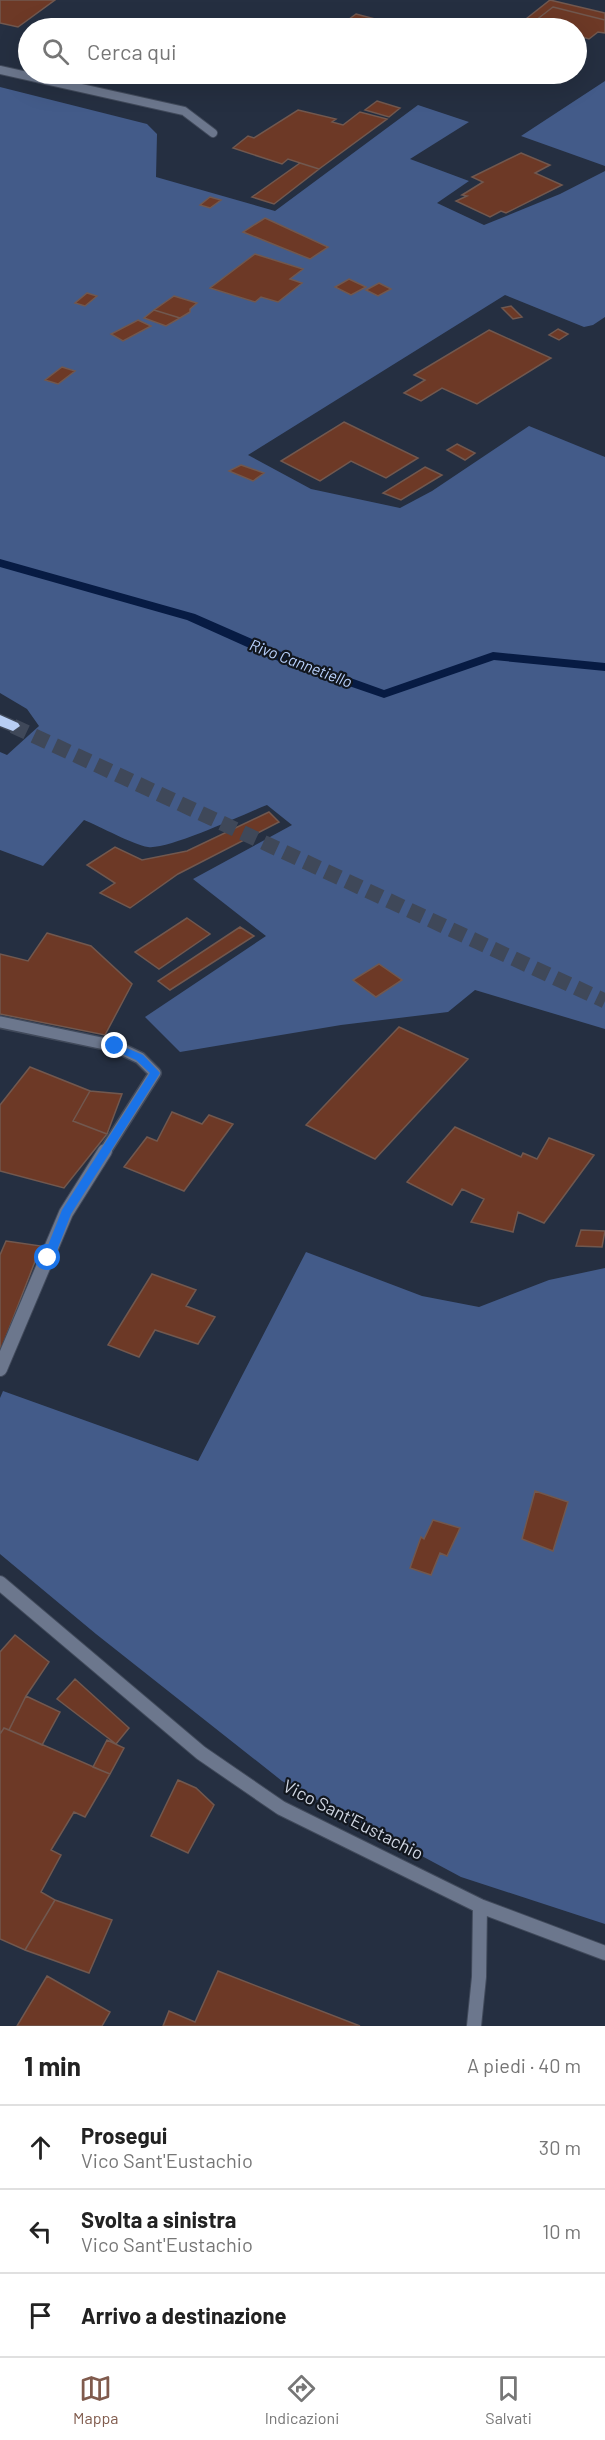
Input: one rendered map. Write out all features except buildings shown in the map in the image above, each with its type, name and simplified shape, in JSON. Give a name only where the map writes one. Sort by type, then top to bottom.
[{"type":"street","points":[[0,70],[18,74]]},
{"type":"street","points":[[63,84],[184,111],[213,133]]},
{"type":"street","points":[[0,1022],[115,1046],[140,1058],[155,1073],[66,1213],[0,1369]]},
{"type":"street","name":"Vico Sant'Eustachio","points":[[0,1583],[201,1753],[281,1808],[480,1906],[605,1953]]},
{"type":"street","points":[[474,2026],[479,1977],[480,1906]]},
{"type":"shaded area","points":[[605,81],[605,166],[521,136]]},
{"type":"shaded area","points":[[0,87],[147,124],[157,134],[156,177],[275,211],[418,105],[469,122],[410,159],[469,181],[437,203],[484,225],[560,194],[605,171],[605,317],[593,325],[584,327],[505,295],[248,455],[311,489],[400,508],[432,491],[529,426],[605,457],[605,1029],[475,990],[448,1012],[341,1025],[180,1052],[145,1017],[266,936],[193,879],[292,825],[267,805],[172,843],[148,847],[84,820],[43,866],[0,850],[0,752],[7,755],[39,726],[27,709],[0,693]]},
{"type":"shaded area","points":[[306,1252],[422,1296],[479,1307],[549,1280],[605,1268],[605,1924],[461,1877],[282,1781],[96,1634],[0,1554],[0,1398],[3,1391],[198,1461]]},
{"type":"waterway","name":"Rivo Cannetiello","points":[[0,563],[191,617],[290,661],[384,694],[493,656],[605,667]]},
{"type":"tunnel","points":[[13,726],[605,1001]]},
{"type":"route","points":[[48,1258],[66,1213],[155,1073],[140,1058],[115,1046]]}]
